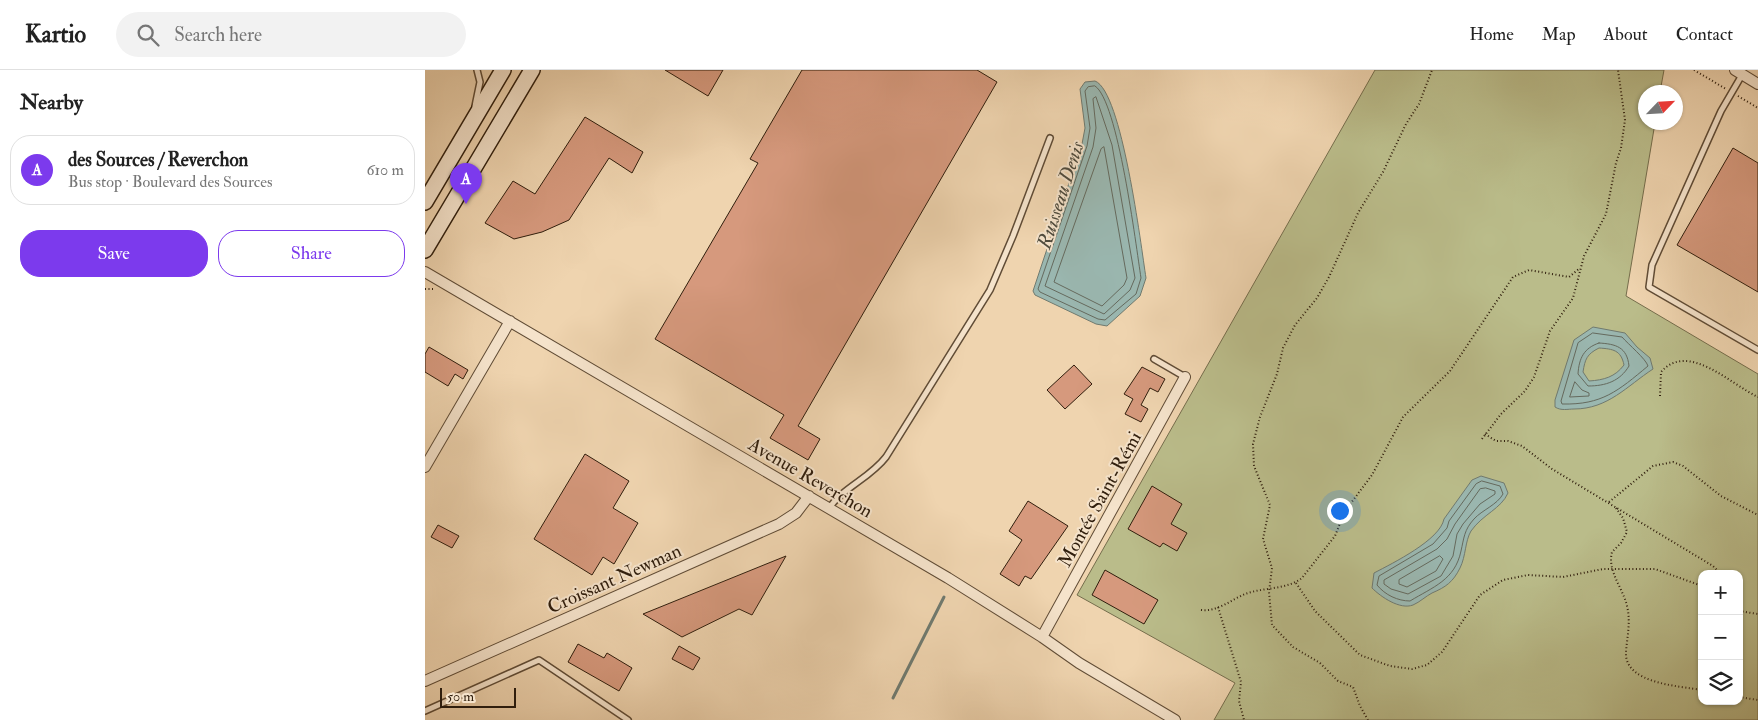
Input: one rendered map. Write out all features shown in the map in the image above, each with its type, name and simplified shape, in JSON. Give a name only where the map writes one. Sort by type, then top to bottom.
[{"type":"main road","points":[[425,202],[503,70]]},
{"type":"main road","points":[[425,250],[532,70]]},
{"type":"street","points":[[1739,72],[1758,84]]},
{"type":"street","name":"Avenue Reverchon","points":[[425,272],[948,578],[1042,637],[1079,664],[1175,720]]},
{"type":"street","points":[[425,468],[511,321]]},
{"type":"street","name":"Montée Saint-Rémi","points":[[1042,637],[1185,377]]},
{"type":"street","name":"Croissant Newman","points":[[425,681],[779,524],[796,513],[809,496]]},
{"type":"lane","points":[[471,124],[480,82],[477,70]]},
{"type":"lane","points":[[1739,72],[1652,265],[1649,287],[1758,350]]},
{"type":"lane","points":[[829,508],[837,499],[878,468],[984,301],[1013,236],[1050,138]]},
{"type":"lane","points":[[1154,359],[1185,377]]},
{"type":"lane","points":[[425,711],[539,660],[628,720]]},
{"type":"path","points":[[1369,720],[1360,706],[1353,687],[1338,681],[1320,663],[1293,648],[1275,629],[1271,620],[1269,589],[1272,568],[1263,539],[1270,505],[1252,459],[1256,430],[1277,374],[1283,348],[1295,325],[1317,298],[1329,277],[1358,213],[1383,172],[1406,124],[1419,104],[1433,70]]},
{"type":"path","points":[[1482,439],[1501,414],[1525,391],[1534,376],[1550,331],[1573,298],[1580,268],[1587,249],[1609,206],[1614,170],[1621,148],[1625,120],[1618,70]]},
{"type":"path","points":[[1694,70],[1722,87]]},
{"type":"path","points":[[1741,98],[1758,108]]},
{"type":"path","points":[[1201,610],[1218,607],[1251,592],[1296,583],[1331,542],[1345,511],[1372,475],[1403,417],[1450,371],[1513,277],[1529,270],[1569,277],[1580,268]]},
{"type":"path","points":[[1660,396],[1661,372],[1674,361],[1681,360],[1697,363],[1758,397]]},
{"type":"path","points":[[1485,434],[1496,441],[1508,441],[1522,446],[1552,469],[1609,502],[1717,570]]},
{"type":"path","points":[[1609,502],[1653,466],[1673,462],[1683,466],[1721,496],[1758,515]]},
{"type":"path","points":[[1615,506],[1623,518],[1627,532],[1621,543],[1612,552],[1612,569],[1623,590],[1629,610],[1629,633],[1626,653],[1629,666],[1636,673],[1649,680],[1698,689]]},
{"type":"path","points":[[1296,583],[1315,610],[1360,655],[1390,666],[1412,669],[1427,665],[1442,652],[1473,604],[1493,585],[1517,576],[1563,577],[1612,569],[1661,570],[1681,580],[1698,585]]},
{"type":"path","points":[[1218,607],[1239,675],[1239,701],[1244,720]]},
{"type":"path","points":[[1743,612],[1758,614]]},
{"type":"path","points":[[1743,698],[1758,700]]},
{"type":"green space","points":[[1375,70],[1664,70],[1661,85],[1638,85],[1638,130],[1654,130],[1626,296],[1758,374],[1758,720],[1214,720],[1235,683],[1077,595]]},
{"type":"water","points":[[1095,81],[1105,91],[1122,139],[1135,204],[1146,278],[1140,296],[1107,326],[1096,324],[1035,295],[1033,291],[1082,144],[1085,128],[1080,89],[1085,82]]},
{"type":"water","points":[[1593,327],[1625,333],[1650,358],[1653,369],[1607,401],[1586,408],[1557,408],[1555,407],[1555,400],[1574,340]],"holes":[[[1599,348],[1616,351],[1621,356],[1624,365],[1609,377],[1589,381],[1583,372],[1586,360],[1589,355]]]},
{"type":"water","points":[[1481,476],[1504,483],[1508,493],[1505,499],[1471,531],[1462,563],[1452,580],[1416,604],[1408,606],[1391,602],[1372,588],[1374,573],[1415,550],[1434,535],[1472,480]]},
{"type":"building","points":[[665,70],[723,70],[708,96]]},
{"type":"building","points":[[802,70],[977,70],[997,82],[798,426],[820,439],[808,460],[770,438],[784,415],[655,339],[758,163],[750,159]]},
{"type":"building","points":[[585,117],[643,152],[632,173],[609,158],[569,220],[542,232],[514,239],[485,223],[513,181],[535,194]]},
{"type":"building","points":[[1733,148],[1758,163],[1758,292],[1677,245]]},
{"type":"building","points":[[429,347],[468,370],[463,379],[455,374],[448,386],[425,372],[425,354]]},
{"type":"building","points":[[1074,365],[1092,384],[1065,409],[1047,390]]},
{"type":"building","points":[[1142,367],[1165,379],[1158,392],[1150,388],[1141,405],[1148,409],[1141,422],[1125,414],[1133,399],[1124,394]]},
{"type":"building","points":[[585,454],[629,481],[613,508],[638,523],[614,564],[603,557],[592,575],[534,539]]},
{"type":"building","points":[[1152,486],[1182,504],[1171,524],[1187,533],[1177,551],[1163,543],[1160,547],[1128,529]]},
{"type":"building","points":[[1028,501],[1068,526],[1031,579],[1025,576],[1019,586],[1000,574],[1022,540],[1009,531]]},
{"type":"building","points":[[438,525],[459,536],[452,548],[431,537]]},
{"type":"building","points":[[786,556],[752,615],[739,609],[682,637],[643,614]]},
{"type":"building","points":[[1105,570],[1158,600],[1144,624],[1092,595]]},
{"type":"building","points":[[578,644],[604,658],[607,653],[632,668],[619,691],[568,662]]},
{"type":"building","points":[[679,646],[700,658],[693,670],[672,659]]},
{"type":"waterway","name":"Ruisseau Denis","points":[[893,698],[944,597]]},
{"type":"place","name":"des Sources / Reverchon","points":[[466,204]]}]
